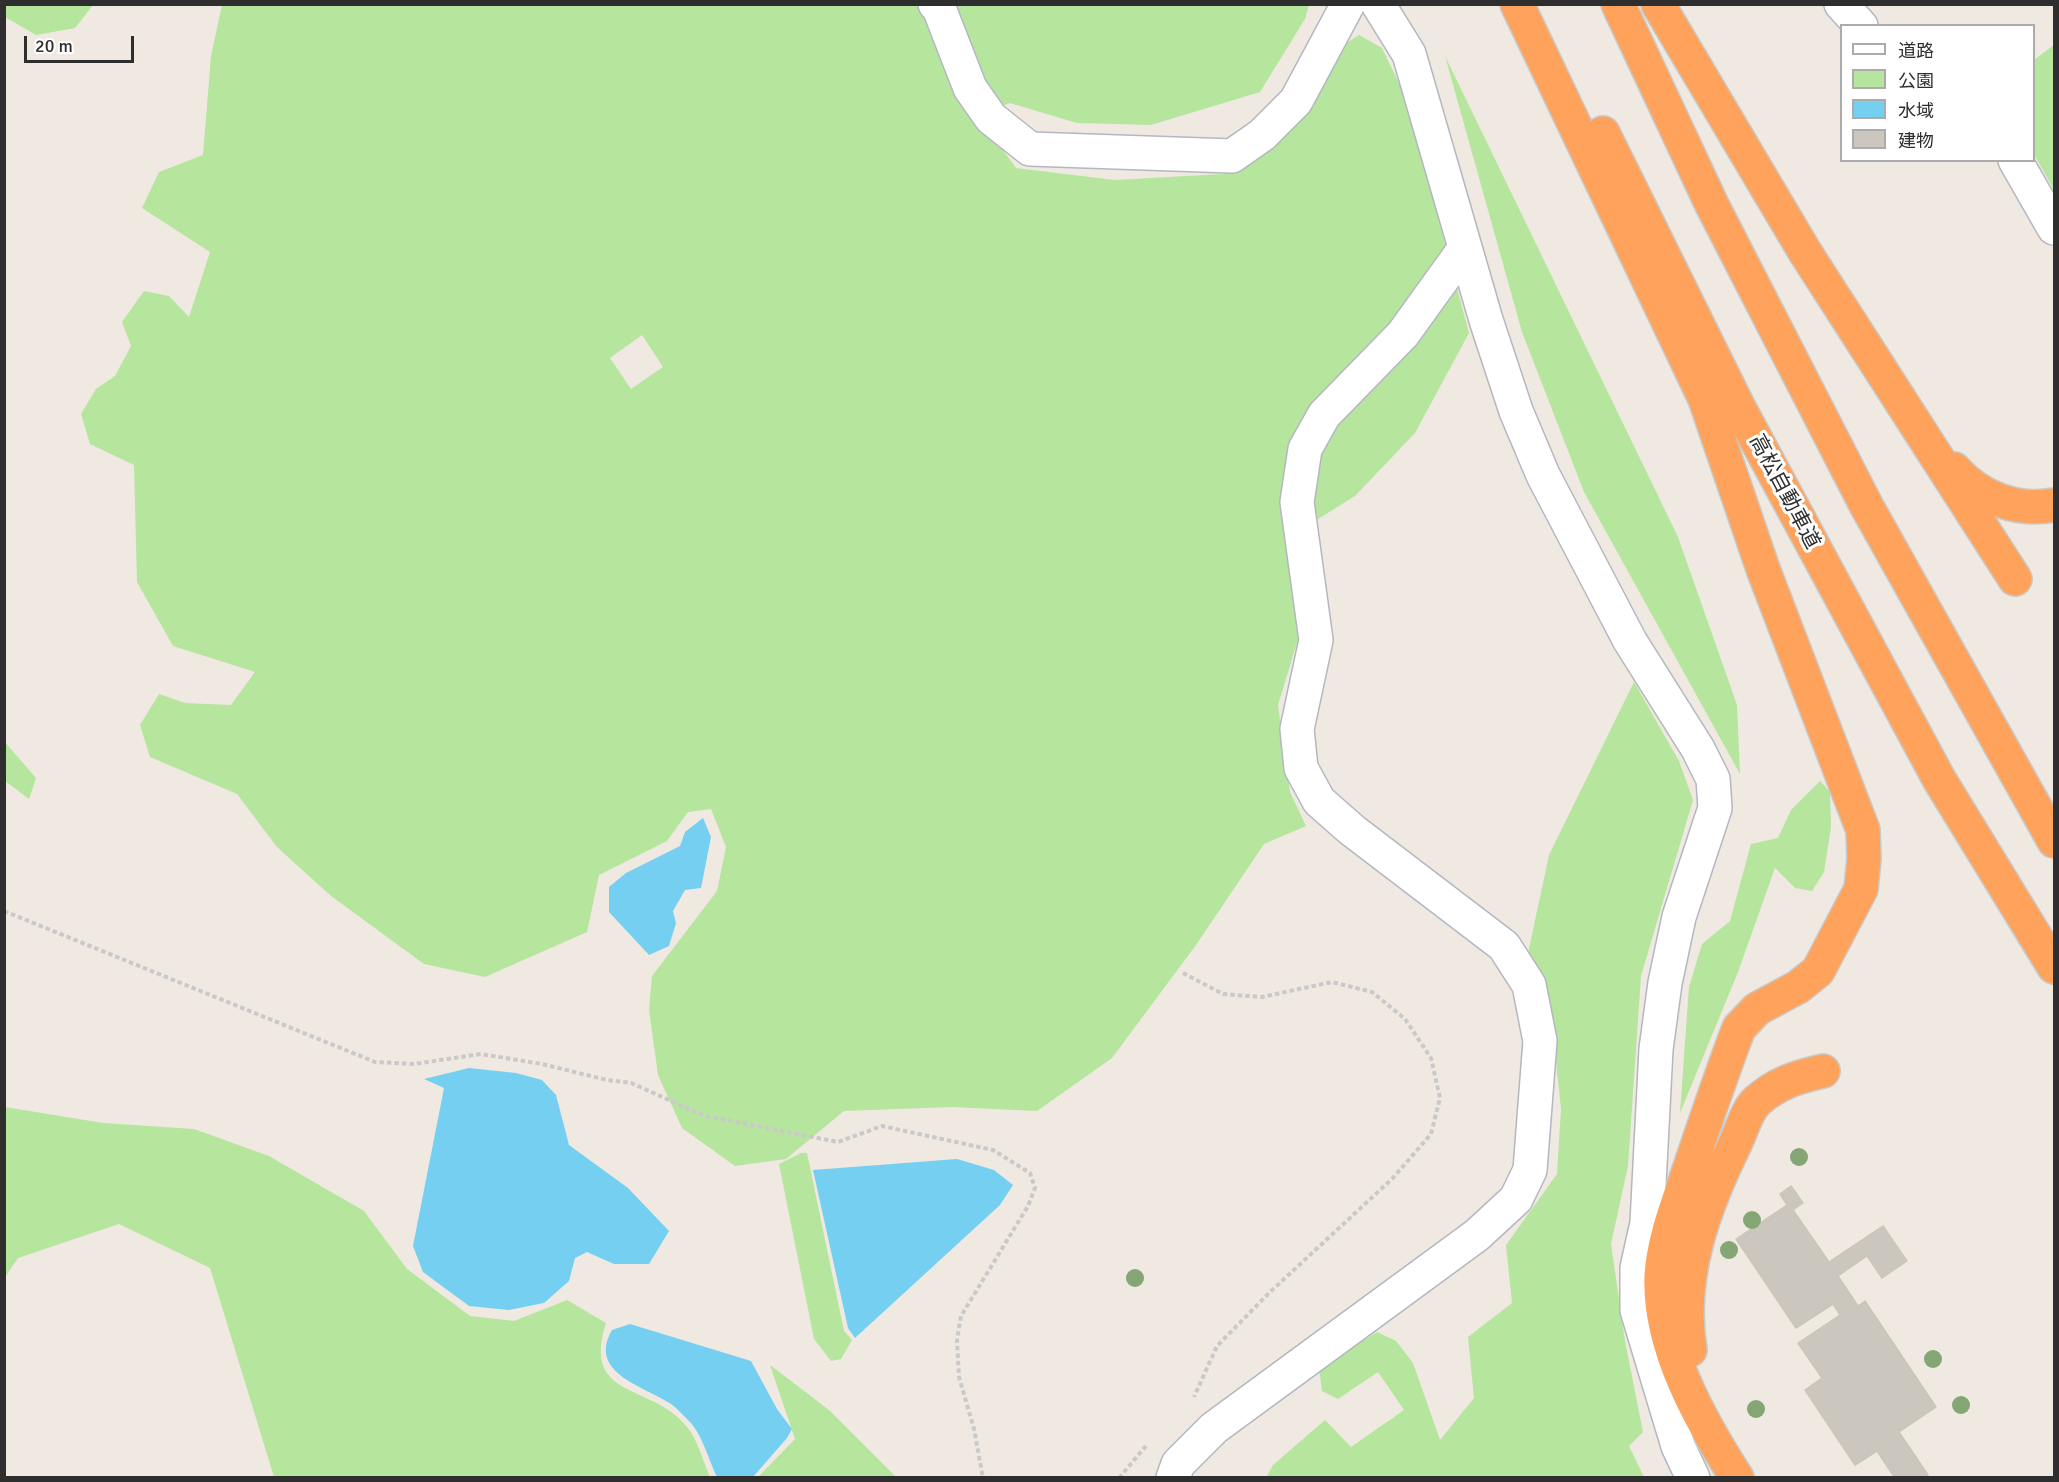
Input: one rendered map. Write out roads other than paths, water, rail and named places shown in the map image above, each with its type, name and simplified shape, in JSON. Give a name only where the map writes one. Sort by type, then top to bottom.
[{"type":"highway","points":[[1517,4],[1704,399],[1763,569],[1863,830],[1864,859],[1861,889],[1818,971],[1798,987],[1757,1009],[1739,1028],[1668,1238],[1661,1275],[1663,1309],[1673,1351],[1696,1404],[1737,1478]]},
{"type":"highway","name":"高松自動車道","points":[[1539,4],[1743,416],[1939,779],[2055,967]]},
{"type":"highway","points":[[1618,4],[1712,205],[1866,505],[2055,841]]},
{"type":"highway","points":[[1658,4],[1805,252],[2015,579]]},
{"type":"highway","points":[[1922,434],[1959,474],[1984,494],[2018,507],[2055,505]]},
{"type":"highway","points":[[1744,1478],[1706,1398],[1691,1354],[1686,1322],[1687,1286],[1694,1247],[1723,1167],[1754,1103],[1774,1087],[1793,1077],[1823,1071]]},
{"type":"street","points":[[934,4],[939,8],[970,88],[991,118],[1030,149],[1232,156],[1262,135],[1296,101],[1348,4]]},
{"type":"street","points":[[1378,4],[1409,54],[1465,248],[1516,411],[1543,475],[1630,641],[1698,748],[1713,779],[1715,808],[1679,917],[1665,983],[1656,1049],[1647,1222],[1637,1268],[1637,1310],[1678,1446],[1694,1478]]},
{"type":"street","points":[[1841,4],[1859,24]]},
{"type":"street","points":[[2016,162],[2055,228]]},
{"type":"street","points":[[1173,1478],[1178,1464],[1214,1428],[1477,1235],[1516,1199],[1530,1170],[1540,1041],[1529,985],[1504,946],[1352,830],[1319,801],[1301,768],[1296,729],[1316,640],[1297,502],[1305,449],[1324,415],[1403,334],[1465,248]]},
{"type":"water","points":[[703,818],[711,837],[701,888],[685,890],[673,911],[676,923],[669,946],[649,955],[609,912],[609,887],[626,873],[680,846],[685,832]]},
{"type":"water","points":[[469,1068],[516,1073],[542,1080],[556,1095],[569,1145],[628,1188],[669,1231],[649,1264],[614,1264],[587,1252],[575,1258],[569,1281],[544,1303],[509,1310],[469,1306],[423,1272],[413,1246],[444,1088],[424,1079]]},
{"type":"water","points":[[957,1159],[994,1170],[1013,1185],[1000,1205],[855,1338],[848,1328],[813,1170]]},
{"type":"water","points":[[630,1324],[751,1361],[777,1409],[792,1429],[753,1477],[717,1477],[691,1423],[671,1404],[634,1384],[613,1368],[607,1357],[606,1345],[612,1330]]}]
